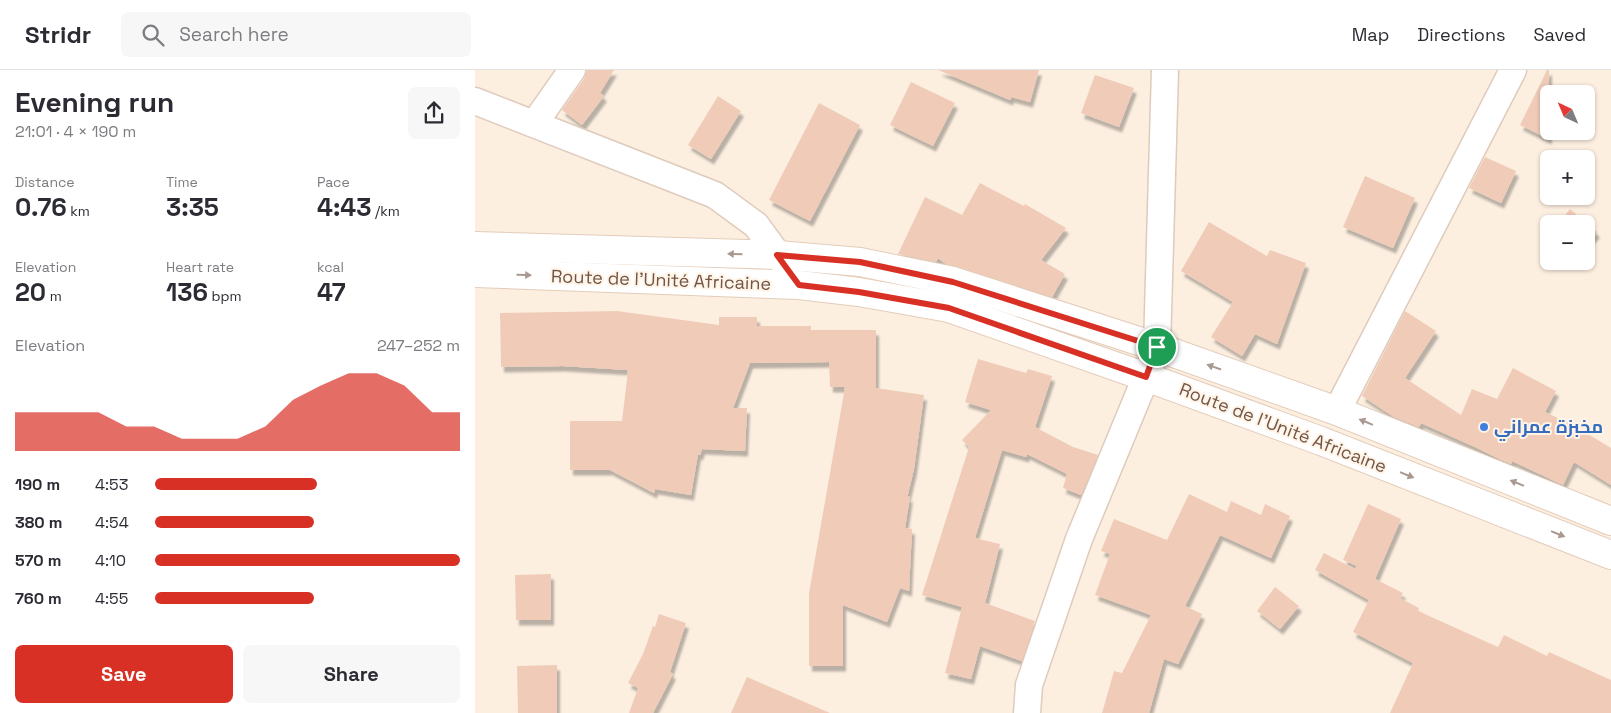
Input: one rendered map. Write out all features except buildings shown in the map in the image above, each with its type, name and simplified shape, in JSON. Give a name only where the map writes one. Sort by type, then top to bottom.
[{"type":"main road","name":"Route de l'Unité Africaine","points":[[475,246],[777,255],[860,262],[953,282],[1157,347],[1337,411],[1611,521]]},
{"type":"main road","points":[[859,292],[860,262]]},
{"type":"main road","name":"Route de l'Unité Africaine","points":[[475,273],[799,285],[859,292],[949,308],[1321,441],[1611,555]]},
{"type":"street","points":[[534,124],[572,70]]},
{"type":"street","points":[[1027,713],[1029,685],[1079,539],[1157,347],[1165,70]]},
{"type":"street","points":[[1337,411],[1513,70]]},
{"type":"street","points":[[475,100],[715,195],[756,225],[799,285]]},
{"type":"place","name":"مخبزة عمراني","points":[[1484,427]]},
{"type":"route","points":[[777,255],[860,262],[953,282],[1157,347],[1146,377],[949,308],[859,292],[799,285],[777,255]]}]
